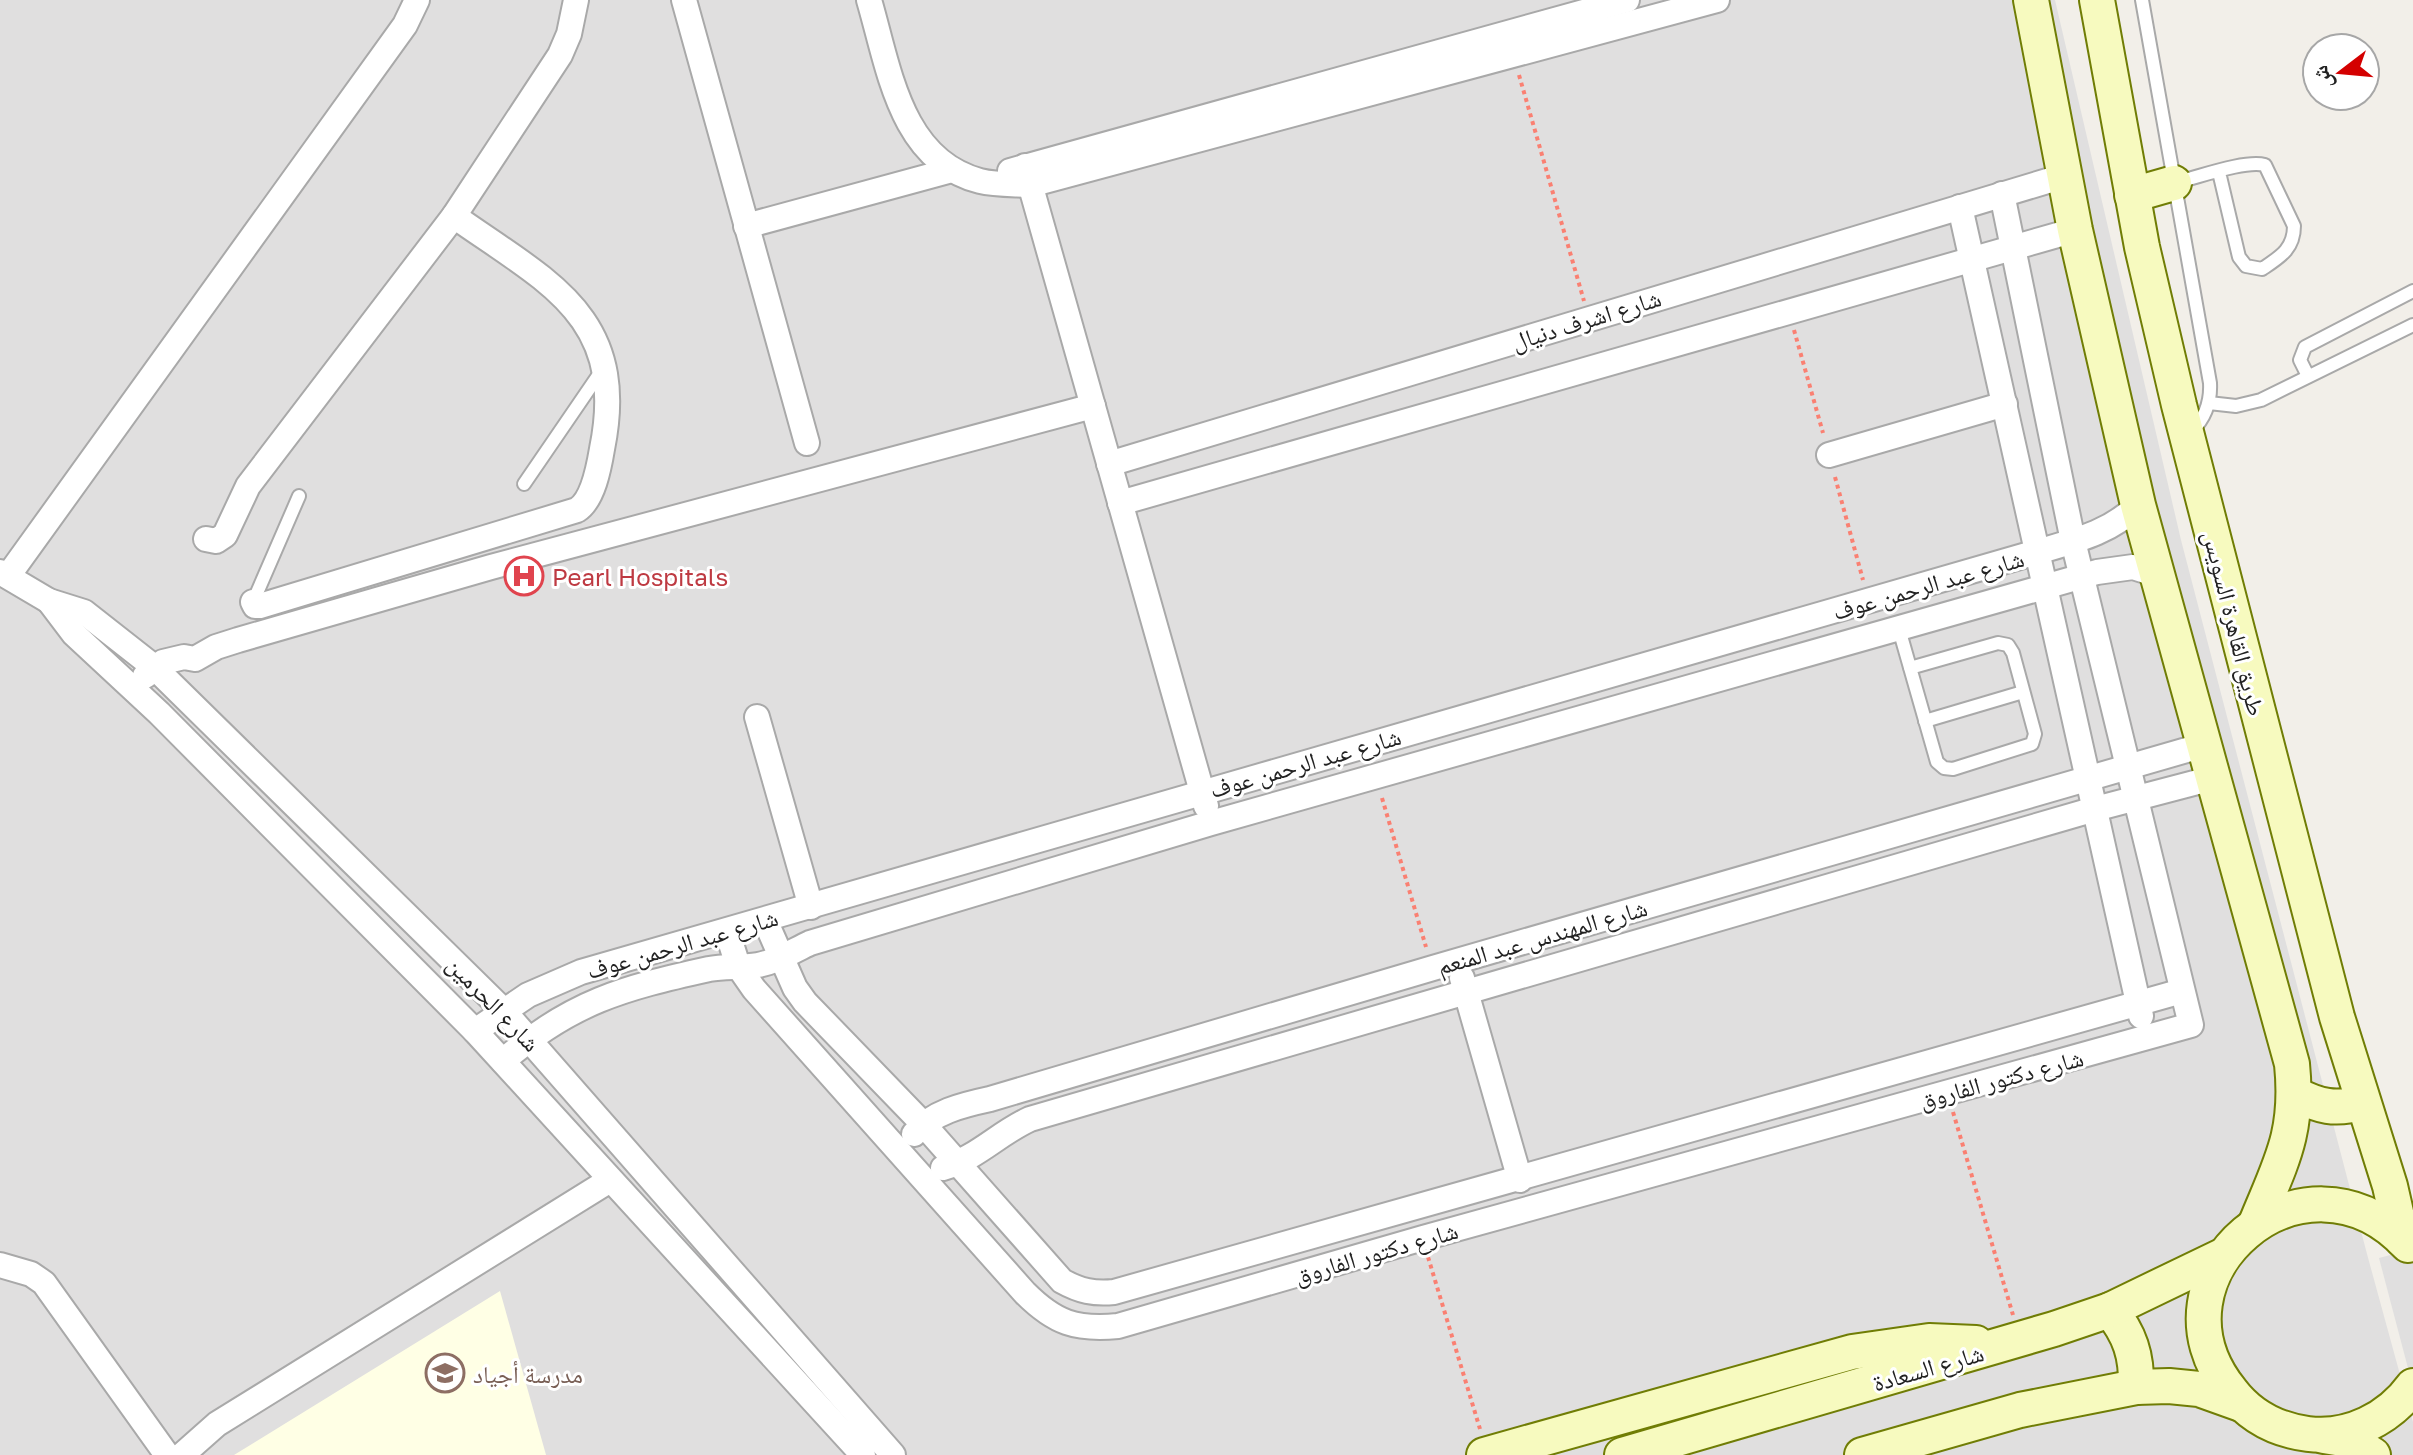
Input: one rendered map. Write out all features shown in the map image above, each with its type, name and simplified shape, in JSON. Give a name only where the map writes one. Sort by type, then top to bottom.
[{"type":"main road","points":[[2031,0],[2075,230],[2155,574],[2286,1033],[2295,1094],[2293,1125],[2285,1155],[2256,1223]]},
{"type":"main road","name":"طريق القاهرة السويس","points":[[2097,0],[2132,195],[2187,436],[2333,1001],[2408,1244]]},
{"type":"main road","points":[[2132,195],[2174,183]]},
{"type":"main road","points":[[2295,1094],[2326,1107],[2362,1102]]},
{"type":"main road","points":[[2373,1455],[2349,1440],[2291,1432],[2264,1421],[2241,1404],[2220,1379],[2208,1349],[2204,1316],[2210,1284],[2224,1255],[2238,1237],[2256,1223],[2280,1211],[2305,1205],[2331,1205],[2358,1211],[2381,1223],[2408,1244]]},
{"type":"main road","name":"شارع السعادة","points":[[1622,1455],[2014,1342],[2110,1310],[2224,1255]]},
{"type":"main road","points":[[2110,1310],[2123,1326],[2132,1345],[2137,1366],[2136,1387]]},
{"type":"main road","points":[[1486,1454],[1852,1352],[1929,1341],[2014,1342]]},
{"type":"main road","points":[[2319,1435],[2343,1433],[2366,1425],[2387,1413],[2413,1386]]},
{"type":"main road","points":[[1862,1455],[2020,1410],[2136,1387],[2199,1389],[2241,1404]]},
{"type":"main road","points":[[1947,1455],[2020,1410]]},
{"type":"street","points":[[4,574],[405,25],[417,0]]},
{"type":"street","points":[[206,539],[216,541],[225,535],[248,486],[454,216],[560,55],[569,34],[576,0]]},
{"type":"street","points":[[684,0],[807,443]]},
{"type":"street","points":[[869,0],[907,124],[926,150],[952,170],[982,182],[1027,175],[1513,55],[1717,0]]},
{"type":"street","points":[[1027,175],[1627,0]]},
{"type":"street","points":[[746,226],[952,170]]},
{"type":"street","points":[[1027,175],[1211,823]]},
{"type":"street","name":"شارع اشرف دنيال","points":[[1109,464],[2064,176]]},
{"type":"street","points":[[2002,194],[2073,541],[2182,991]]},
{"type":"street","points":[[1960,207],[2146,1038]]},
{"type":"street","points":[[253,602],[255,606],[260,606],[577,510],[585,503],[602,453],[607,425],[608,396],[604,367],[595,340],[562,292],[454,216]]},
{"type":"street","name":"شارع اشرف دنيال","points":[[1120,503],[2075,230]]},
{"type":"street","points":[[1829,455],[2005,404]]},
{"type":"street","points":[[133,688],[154,667],[173,658],[195,659],[216,647],[238,640],[491,567],[1093,406]]},
{"type":"street","name":"شارع عبد الرحمن عوف","points":[[475,1031],[528,995],[581,972],[2037,552],[2102,532],[2122,521],[2138,505]]},
{"type":"street","points":[[484,538],[491,567]]},
{"type":"street","points":[[446,550],[454,579]]},
{"type":"street","name":"شارع عبد الرحمن عوف","points":[[503,1061],[560,1017],[592,1001],[695,972],[761,965],[810,943],[1211,823],[2081,576],[2133,567],[2155,574]]},
{"type":"street","name":"شارع الحرمين","points":[[4,574],[49,601],[84,612],[154,667],[503,1010],[893,1455]]},
{"type":"street","name":"شارع الحرمين","points":[[49,601],[74,634],[159,713],[475,1031],[863,1455]]},
{"type":"street","points":[[159,713],[179,692],[195,659]]},
{"type":"street","points":[[757,717],[811,907]]},
{"type":"street","name":"شارع المهندس عبد المنعم","points":[[924,1125],[960,1106],[2204,745]]},
{"type":"street","name":"شارع المهندس عبد المنعم","points":[[912,1166],[957,1163],[1030,1119],[2095,809],[2213,778]]},
{"type":"street","name":"شارع دكتور الفاروق","points":[[727,931],[738,966],[754,989],[1044,1311],[1067,1323],[1092,1329],[1118,1326],[2191,1025],[2182,991],[1520,1180],[1114,1292],[1096,1294],[1078,1290],[1062,1281],[924,1125],[805,1002],[795,988],[765,920]]},
{"type":"street","points":[[1457,961],[1520,1180]]},
{"type":"street","points":[[912,1166],[910,1140],[924,1125]]},
{"type":"street","points":[[0,1265],[31,1274],[44,1283],[156,1451],[217,1424],[610,1180]]},
{"type":"street","points":[[1114,1292],[1118,1326]]},
{"type":"street","points":[[182,1455],[217,1424]]},
{"type":"lane","points":[[2142,0],[2211,394],[2204,416],[2187,436]]},
{"type":"lane","points":[[2174,183],[2219,172],[2258,164],[2265,165],[2294,226],[2291,245],[2286,253],[2262,269],[2251,268],[2239,257],[2219,172]]},
{"type":"lane","points":[[2308,376],[2300,360],[2305,347],[2413,291]]},
{"type":"lane","points":[[2209,403],[2249,404],[2413,325]]},
{"type":"lane","points":[[524,484],[604,367]]},
{"type":"lane","points":[[253,602],[299,496]]},
{"type":"lane","points":[[1899,629],[1910,668],[1925,721],[1937,762],[1944,768],[1953,769],[2032,744],[2035,734],[2013,653],[2008,645],[1998,643],[1910,668]]},
{"type":"lane","points":[[1925,721],[2023,692]]},
{"type":"path","points":[[1513,55],[1589,318]]},
{"type":"path","points":[[1376,777],[1433,968]]},
{"type":"path","points":[[1948,1093],[2014,1342]]},
{"type":"path","points":[[1423,1238],[1486,1454]]},
{"type":"shaded area","points":[[0,0],[2055,0],[2181,540],[2413,1422],[2413,1455],[0,1455]]},
{"type":"shaded area","points":[[2413,1249],[2413,1387],[2379,1258]]},
{"type":"shaded area","name":"مدرسة أجياد","points":[[500,1291],[546,1455],[234,1455]]},
{"type":"place","name":"Pearl Hospitals","points":[[524,576]]},
{"type":"place","name":"مدرسة أجياد","points":[[445,1373]]}]
